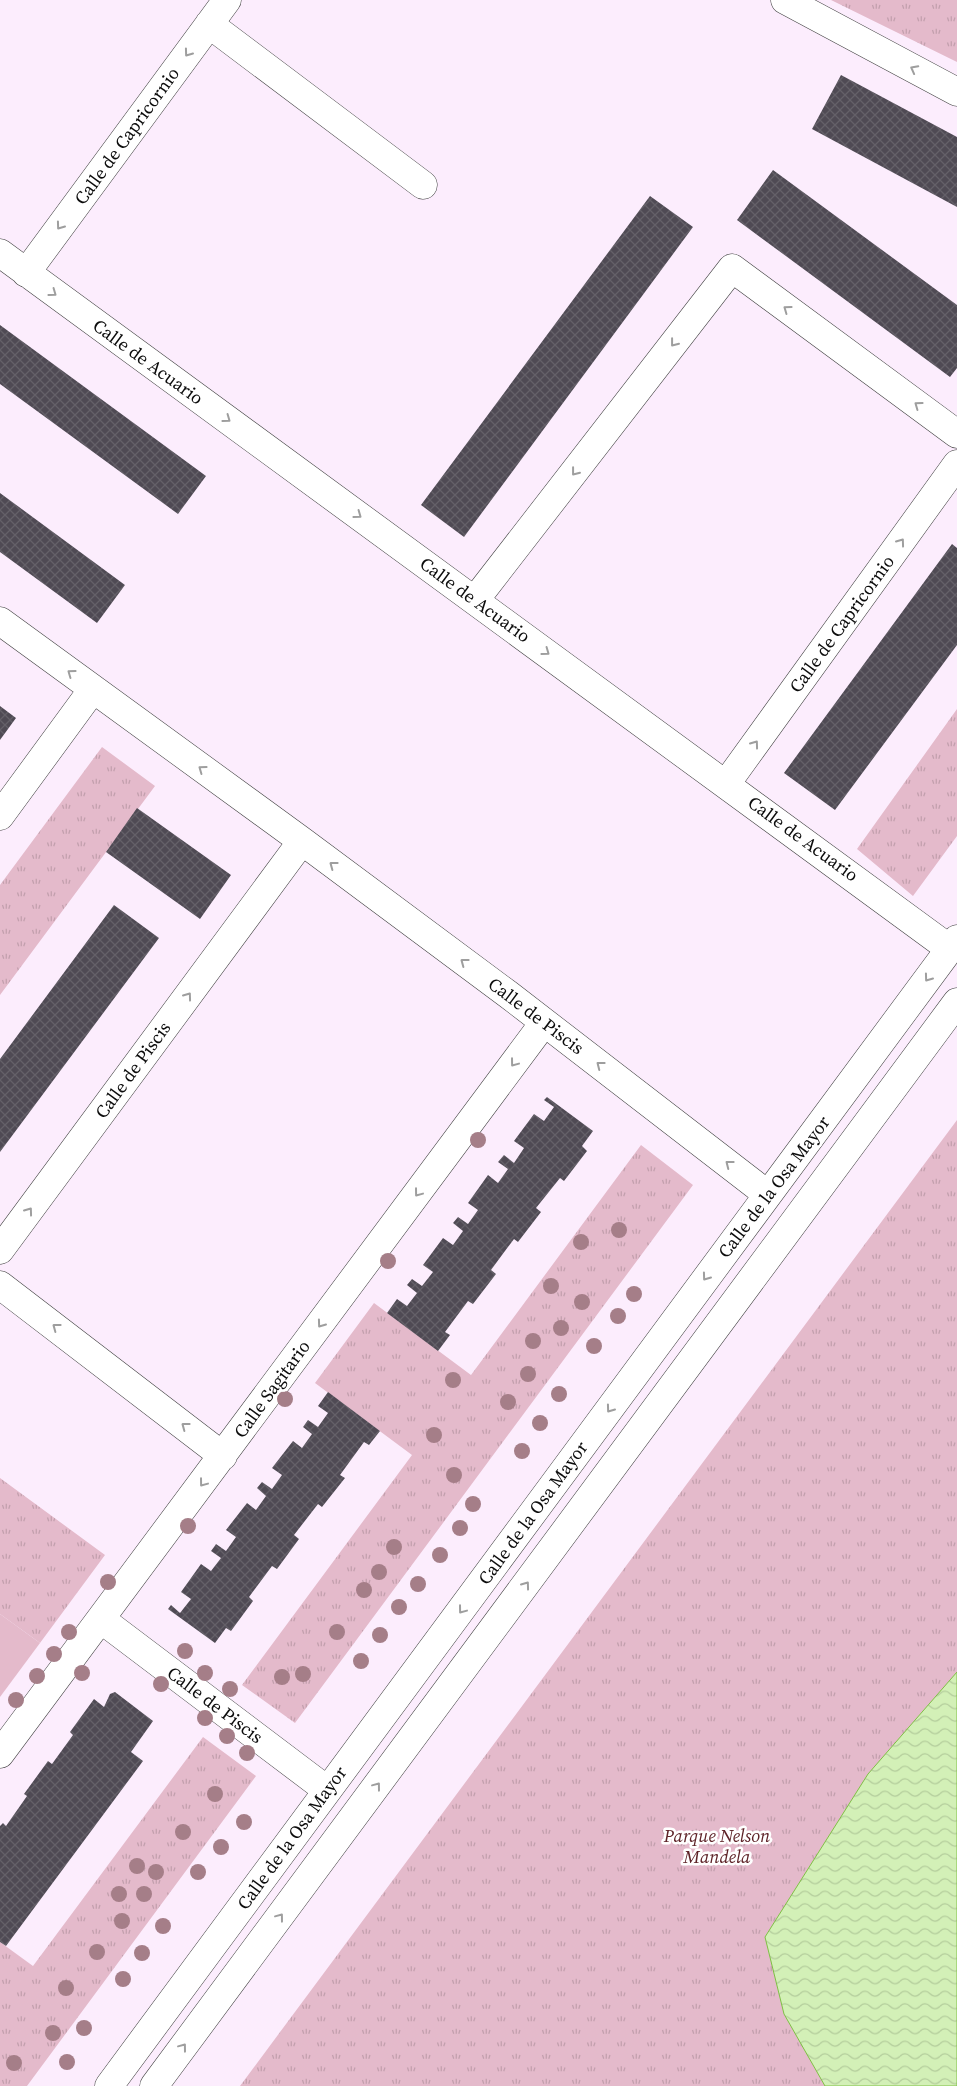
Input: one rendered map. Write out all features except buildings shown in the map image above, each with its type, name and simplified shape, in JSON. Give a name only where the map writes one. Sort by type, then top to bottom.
[{"type":"street","name":"Calle de Capricornio","points":[[26,273],[227,0]]},
{"type":"street","points":[[785,0],[957,92]]},
{"type":"street","points":[[209,24],[422,185]]},
{"type":"street","name":"Calle de Acuario","points":[[0,254],[726,784],[954,944]]},
{"type":"street","points":[[475,600],[732,268],[957,434]]},
{"type":"street","name":"Calle de Capricornio","points":[[726,784],[957,464]]},
{"type":"street","name":"Calle de Piscis","points":[[0,621],[509,995],[544,1024],[586,1054],[767,1194]]},
{"type":"street","points":[[0,816],[93,689]]},
{"type":"street","name":"Calle de Piscis","points":[[0,1250],[302,842]]},
{"type":"street","name":"Calle de la Osa Mayor","points":[[109,2086],[554,1486],[767,1194],[954,944]]},
{"type":"street","name":"Calle de la Osa Mayor","points":[[154,2086],[957,1002]]},
{"type":"street","name":"Calle Sagitario","points":[[0,1754],[102,1620],[544,1024]]},
{"type":"street","points":[[0,1285],[223,1456]]},
{"type":"street","name":"Calle de Piscis","points":[[102,1620],[328,1790]]},
{"type":"green space","points":[[831,0],[957,0],[957,62]]},
{"type":"green space","points":[[957,709],[957,836],[913,896],[857,849]]},
{"type":"green space","points":[[102,747],[155,786],[0,995],[0,885]]},
{"type":"green space","name":"Parque Nelson Mandela","points":[[957,1120],[957,2086],[240,2086]]},
{"type":"green space","points":[[641,1145],[693,1185],[295,1723],[242,1685],[412,1455],[315,1383],[374,1303],[471,1375]]},
{"type":"green space","points":[[0,1478],[105,1555],[40,1643],[0,1614]]},
{"type":"green space","points":[[0,1614],[40,1643],[0,1697]]},
{"type":"green space","points":[[203,1737],[256,1776],[27,2086],[0,2086],[0,1942],[33,1966]]},
{"type":"water","points":[[957,1672],[957,2086],[825,2086],[784,2014],[765,1937],[868,1774]]}]
